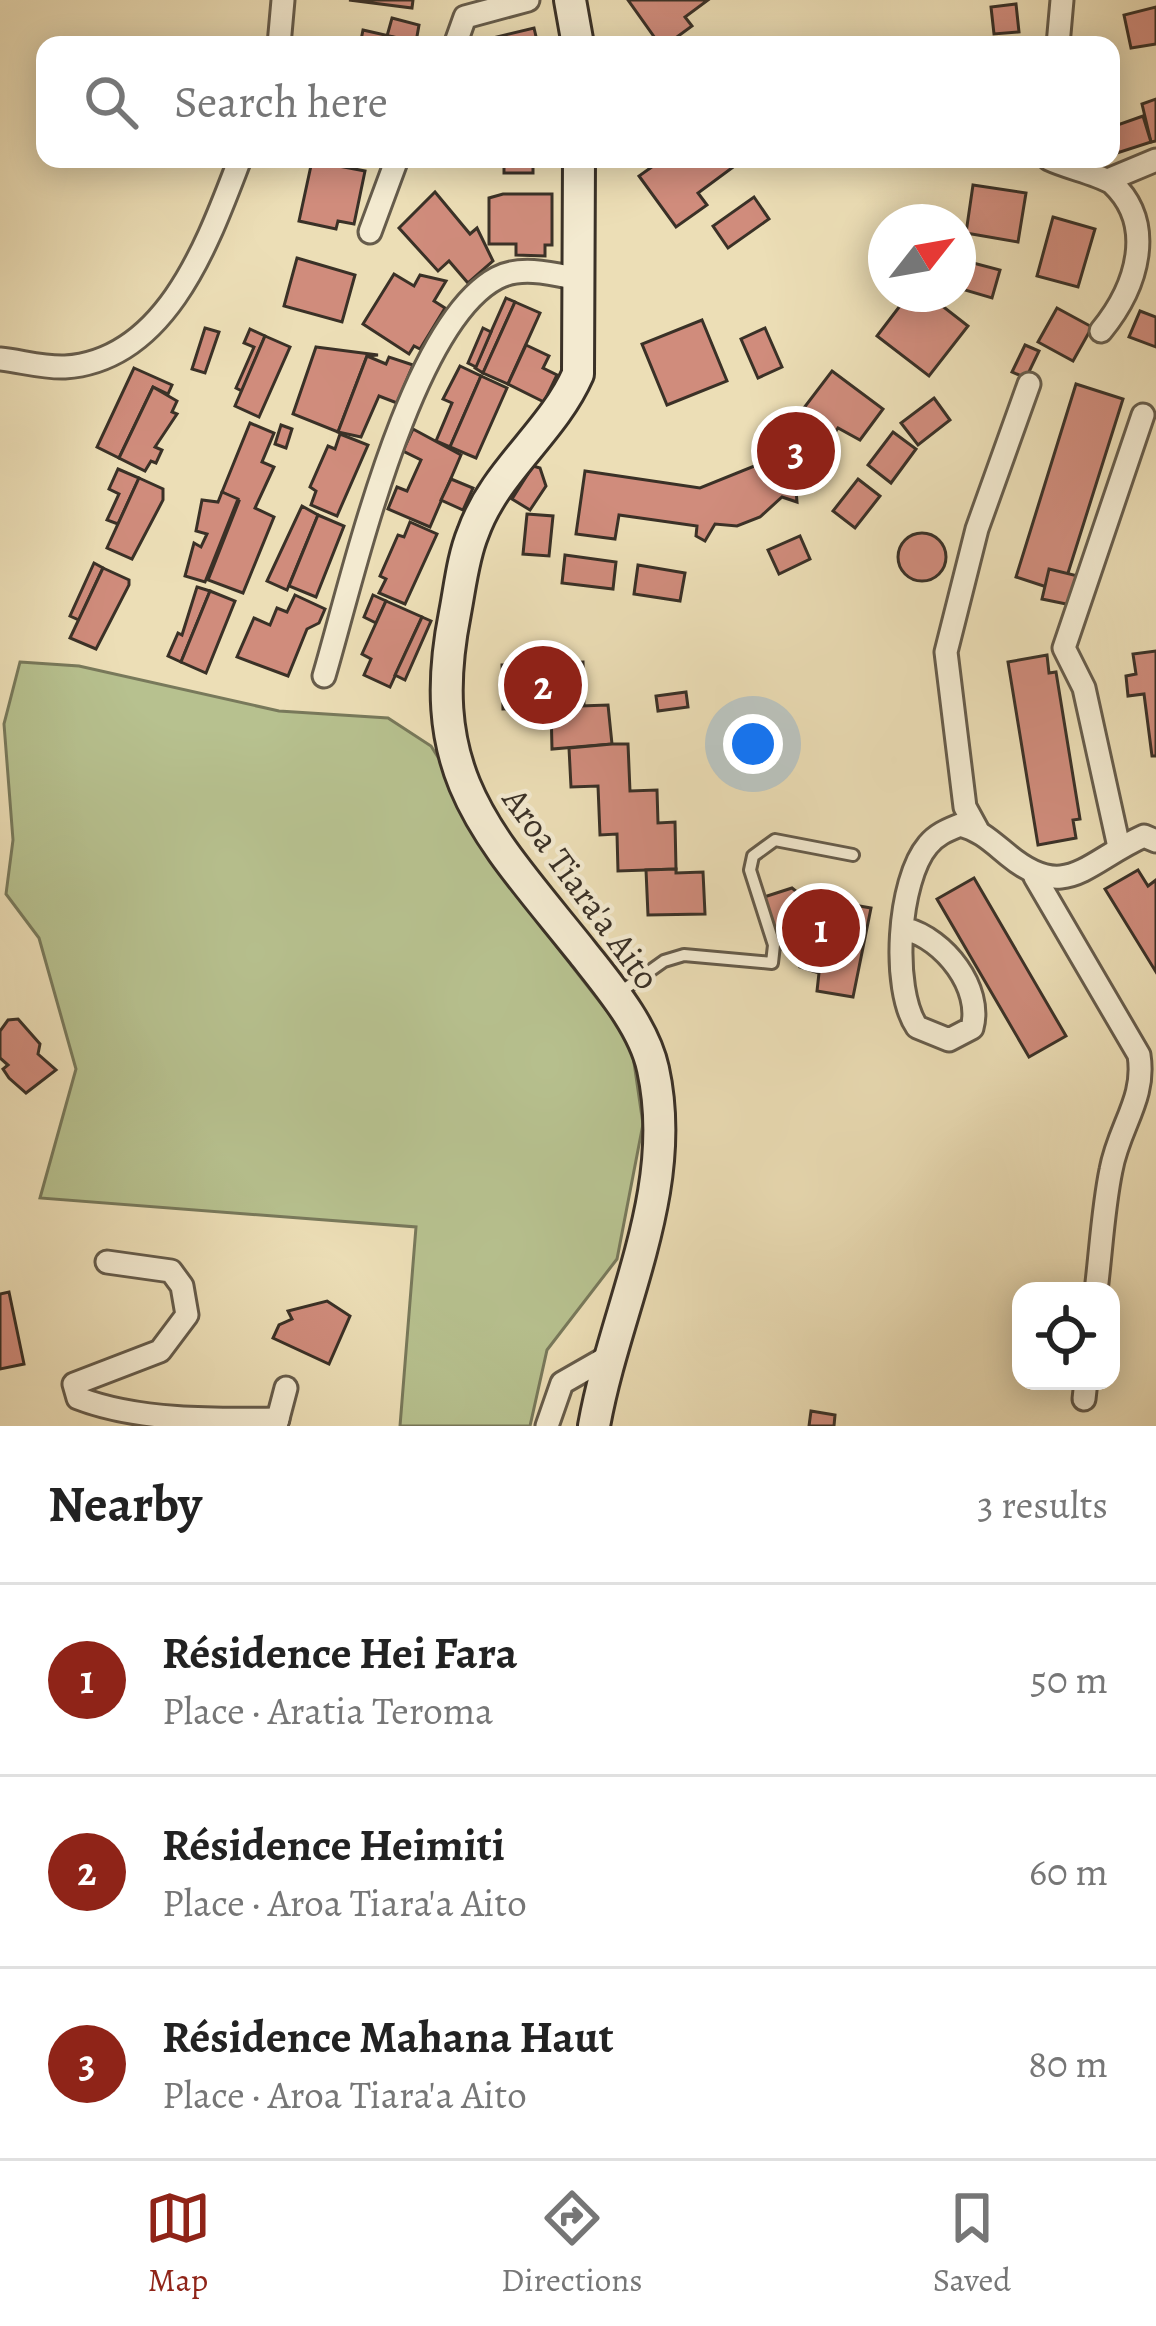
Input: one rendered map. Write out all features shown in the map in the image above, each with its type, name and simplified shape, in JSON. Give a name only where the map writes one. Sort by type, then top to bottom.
[{"type":"main road","points":[[570,0],[576,36]]},
{"type":"main road","name":"Aroa Tiara'a Aito","points":[[579,168],[578,374],[566,400],[496,485],[472,533],[447,651],[444,696],[447,745],[471,801],[616,995],[652,1063],[658,1145],[645,1233],[594,1426]]},
{"type":"street","points":[[279,36],[284,0]]},
{"type":"street","points":[[460,8],[527,0]]},
{"type":"street","points":[[1059,36],[1062,0]]},
{"type":"street","points":[[1108,180],[1156,160]]},
{"type":"street","points":[[0,359],[66,367],[111,352],[162,316],[204,250],[236,168]]},
{"type":"street","points":[[370,232],[394,168]]},
{"type":"street","points":[[1074,168],[1108,180],[1136,205],[1149,229],[1148,249],[1101,331]]},
{"type":"street","points":[[324,676],[392,450],[424,368],[454,322],[497,278],[537,271],[578,279]]},
{"type":"street","points":[[1029,384],[977,529],[946,652],[965,807],[976,829],[1035,878],[1139,1055],[1144,1085],[1123,1126],[1111,1170],[1097,1282]]},
{"type":"street","points":[[1119,847],[1084,688],[1064,648],[1144,415]]},
{"type":"street","points":[[906,928],[935,941],[968,990],[976,1012],[972,1028],[963,1035],[933,1038],[908,1014],[898,960],[912,878],[926,847],[960,825],[976,829]]},
{"type":"street","points":[[1035,878],[1068,877],[1144,836],[1156,841]]},
{"type":"street","points":[[107,1262],[171,1271],[182,1286],[187,1315],[160,1352],[74,1384],[78,1398],[105,1407],[277,1422],[286,1388]]},
{"type":"street","points":[[548,1426],[562,1383],[611,1355]]},
{"type":"lane","points":[[616,995],[664,961],[684,955],[772,963],[774,945],[750,869],[761,848],[775,839],[853,855]]},
{"type":"green space","points":[[20,662],[79,666],[279,711],[388,718],[431,746],[557,947],[631,1042],[643,1124],[617,1259],[547,1350],[530,1426],[400,1426],[416,1227],[40,1198],[76,1069],[39,938],[6,894],[13,840],[4,724]]},
{"type":"building","points":[[349,0],[413,0],[412,8]]},
{"type":"building","points":[[628,0],[708,0],[685,17],[692,26],[678,36],[654,36]]},
{"type":"building","points":[[1016,4],[1019,32],[994,34],[991,7]]},
{"type":"building","points":[[1156,7],[1156,44],[1131,48],[1124,15]]},
{"type":"building","points":[[392,18],[419,25],[417,36],[387,36]]},
{"type":"building","points":[[534,28],[536,36],[501,36]]},
{"type":"building","points":[[1156,99],[1156,141],[1151,142],[1142,104]]},
{"type":"building","points":[[1143,116],[1151,142],[1120,152],[1120,124]]},
{"type":"building","points":[[310,168],[365,171],[354,224],[338,221],[336,229],[299,221]]},
{"type":"building","points":[[504,168],[533,168],[533,173],[504,173]]},
{"type":"building","points":[[650,168],[732,168],[698,193],[707,205],[676,227],[639,176]]},
{"type":"building","points":[[973,185],[1026,193],[1018,242],[976,235],[976,204],[970,204]]},
{"type":"building","points":[[435,192],[470,234],[477,228],[493,261],[468,283],[449,261],[438,271],[399,228]]},
{"type":"building","points":[[552,194],[552,245],[545,245],[545,256],[516,255],[516,244],[489,244],[489,198]]},
{"type":"building","points":[[754,197],[769,219],[728,248],[713,226]]},
{"type":"building","points":[[1053,217],[1095,229],[1078,287],[1037,276]]},
{"type":"building","points":[[297,258],[355,275],[342,322],[284,306]]},
{"type":"building","points":[[976,264],[1000,270],[992,298],[976,293]]},
{"type":"building","points":[[394,274],[414,286],[420,275],[446,281],[434,301],[445,308],[420,349],[414,346],[409,354],[363,324]]},
{"type":"building","points":[[506,298],[515,302],[483,373],[475,368]]},
{"type":"building","points":[[515,302],[540,313],[508,384],[483,373]]},
{"type":"building","points":[[1057,308],[1092,327],[1073,361],[1038,342]]},
{"type":"building","points":[[1140,311],[1156,317],[1156,347],[1129,337]]},
{"type":"building","points":[[895,312],[950,312],[968,326],[929,376],[877,336]]},
{"type":"building","points":[[702,320],[727,381],[667,405],[642,344]]},
{"type":"building","points":[[205,328],[219,332],[205,373],[192,369]]},
{"type":"building","points":[[483,328],[491,332],[476,367],[468,363]]},
{"type":"building","points":[[765,328],[782,367],[758,378],[741,339]]},
{"type":"building","points":[[250,329],[265,336],[242,391],[236,388],[254,347],[244,343]]},
{"type":"building","points":[[265,336],[290,347],[259,417],[235,406]]},
{"type":"building","points":[[526,345],[549,356],[543,368],[557,375],[544,402],[508,384]]},
{"type":"building","points":[[1025,345],[1039,351],[1026,378],[1012,372]]},
{"type":"building","points":[[316,347],[378,355],[367,356],[338,432],[293,414]]},
{"type":"building","points":[[367,356],[386,364],[389,357],[413,365],[397,403],[379,396],[361,437],[338,432]]},
{"type":"building","points":[[460,366],[481,376],[450,447],[436,441],[452,403],[443,399]]},
{"type":"building","points":[[134,368],[172,385],[168,394],[153,387],[119,458],[97,447]]},
{"type":"building","points":[[832,371],[883,409],[860,440],[838,428],[796,490],[797,502],[782,497],[760,517],[737,526],[715,524],[705,541],[696,536],[697,526],[619,515],[615,539],[576,534],[585,471],[700,488],[762,463]]},
{"type":"building","points":[[481,376],[507,388],[476,458],[450,447]]},
{"type":"building","points":[[1076,384],[1123,399],[1062,592],[1016,577]]},
{"type":"building","points":[[153,387],[177,401],[172,412],[177,414],[155,447],[162,450],[156,463],[151,461],[145,471],[119,458]]},
{"type":"building","points":[[934,398],[950,420],[918,445],[901,423]]},
{"type":"building","points":[[250,423],[274,433],[262,462],[274,467],[255,508],[274,517],[243,593],[208,580],[239,501],[222,492]]},
{"type":"building","points":[[281,425],[292,429],[286,448],[275,444]]},
{"type":"building","points":[[413,429],[461,455],[430,527],[388,509],[397,487],[407,491],[421,460],[403,451]]},
{"type":"building","points":[[893,432],[916,449],[891,483],[868,465]]},
{"type":"building","points":[[340,434],[368,445],[337,516],[311,505],[316,491],[310,487],[328,446],[335,449]]},
{"type":"building","points":[[533,466],[540,468],[546,486],[530,510],[512,499]]},
{"type":"building","points":[[118,469],[139,478],[118,524],[107,520],[119,494],[109,489]]},
{"type":"building","points":[[139,478],[163,489],[163,500],[132,559],[107,548]]},
{"type":"building","points":[[451,479],[473,488],[463,510],[441,500]]},
{"type":"building","points":[[858,479],[880,496],[855,528],[833,511]]},
{"type":"building","points":[[222,492],[238,499],[205,582],[185,576],[194,543],[201,547],[207,534],[196,531],[202,500],[218,502]]},
{"type":"building","points":[[302,506],[318,515],[287,590],[267,581]]},
{"type":"building","points":[[527,514],[553,516],[549,556],[523,554]]},
{"type":"building","points":[[318,515],[344,526],[316,597],[289,586]]},
{"type":"building","points":[[410,522],[437,534],[405,604],[379,593],[386,579],[380,576],[398,535],[404,537]]},
{"type":"building","points":[[922,533],[939,540],[946,557],[939,574],[922,581],[905,574],[898,557],[905,540]]},
{"type":"building","points":[[800,536],[810,559],[779,574],[768,550]]},
{"type":"building","points":[[565,555],[616,562],[613,589],[562,583]]},
{"type":"building","points":[[94,563],[103,568],[79,620],[70,616]]},
{"type":"building","points":[[638,565],[685,573],[680,601],[634,594]]},
{"type":"building","points":[[103,568],[129,580],[129,585],[96,649],[70,638]]},
{"type":"building","points":[[1049,569],[1078,576],[1071,605],[1042,599]]},
{"type":"building","points":[[197,587],[210,591],[181,662],[168,656],[178,633],[182,635]]},
{"type":"building","points":[[210,591],[235,601],[206,673],[181,662]]},
{"type":"building","points":[[295,595],[325,609],[319,623],[307,629],[288,676],[237,657],[254,618],[270,625],[277,608],[287,612]]},
{"type":"building","points":[[373,595],[386,601],[376,623],[364,617]]},
{"type":"building","points":[[386,601],[422,617],[390,687],[364,675],[371,659],[362,654]]},
{"type":"building","points":[[422,617],[431,621],[405,680],[395,675]]},
{"type":"building","points":[[1156,651],[1156,756],[1152,756],[1144,694],[1128,696],[1126,676],[1136,674],[1133,654]]},
{"type":"building","points":[[1047,655],[1049,673],[1056,672],[1080,819],[1073,820],[1076,838],[1038,845],[1008,662]]},
{"type":"building","points":[[583,662],[584,706],[503,709],[502,665]]},
{"type":"building","points":[[686,692],[688,707],[658,711],[656,696]]},
{"type":"building","points":[[608,705],[612,744],[552,749],[551,707]]},
{"type":"building","points":[[628,744],[630,791],[657,790],[658,823],[675,822],[676,869],[618,871],[617,834],[600,835],[598,786],[571,787],[569,748]]},
{"type":"building","points":[[676,869],[676,873],[703,872],[705,914],[648,915],[646,870]]},
{"type":"building","points":[[1138,870],[1148,886],[1156,880],[1156,972],[1105,889]]},
{"type":"building","points":[[974,878],[1066,1036],[1029,1057],[937,899]]},
{"type":"building","points":[[792,888],[802,896],[871,908],[853,997],[817,991],[819,973],[800,967],[803,952],[782,949],[764,897]]},
{"type":"building","points":[[18,1019],[40,1044],[38,1054],[56,1070],[26,1093],[9,1078],[3,1069],[8,1065],[0,1058],[0,1031],[8,1020]]},
{"type":"building","points":[[9,1292],[24,1364],[0,1369],[0,1294]]},
{"type":"building","points":[[327,1301],[350,1316],[329,1364],[273,1338],[279,1325],[292,1319],[288,1311]]},
{"type":"building","points":[[811,1411],[835,1415],[834,1426],[809,1426]]},
{"type":"place","name":"Résidence Mahana Haut","points":[[796,451]]},
{"type":"place","name":"Résidence Heimiti","points":[[543,685]]},
{"type":"place","name":"Résidence Hei Fara","points":[[821,928]]}]
